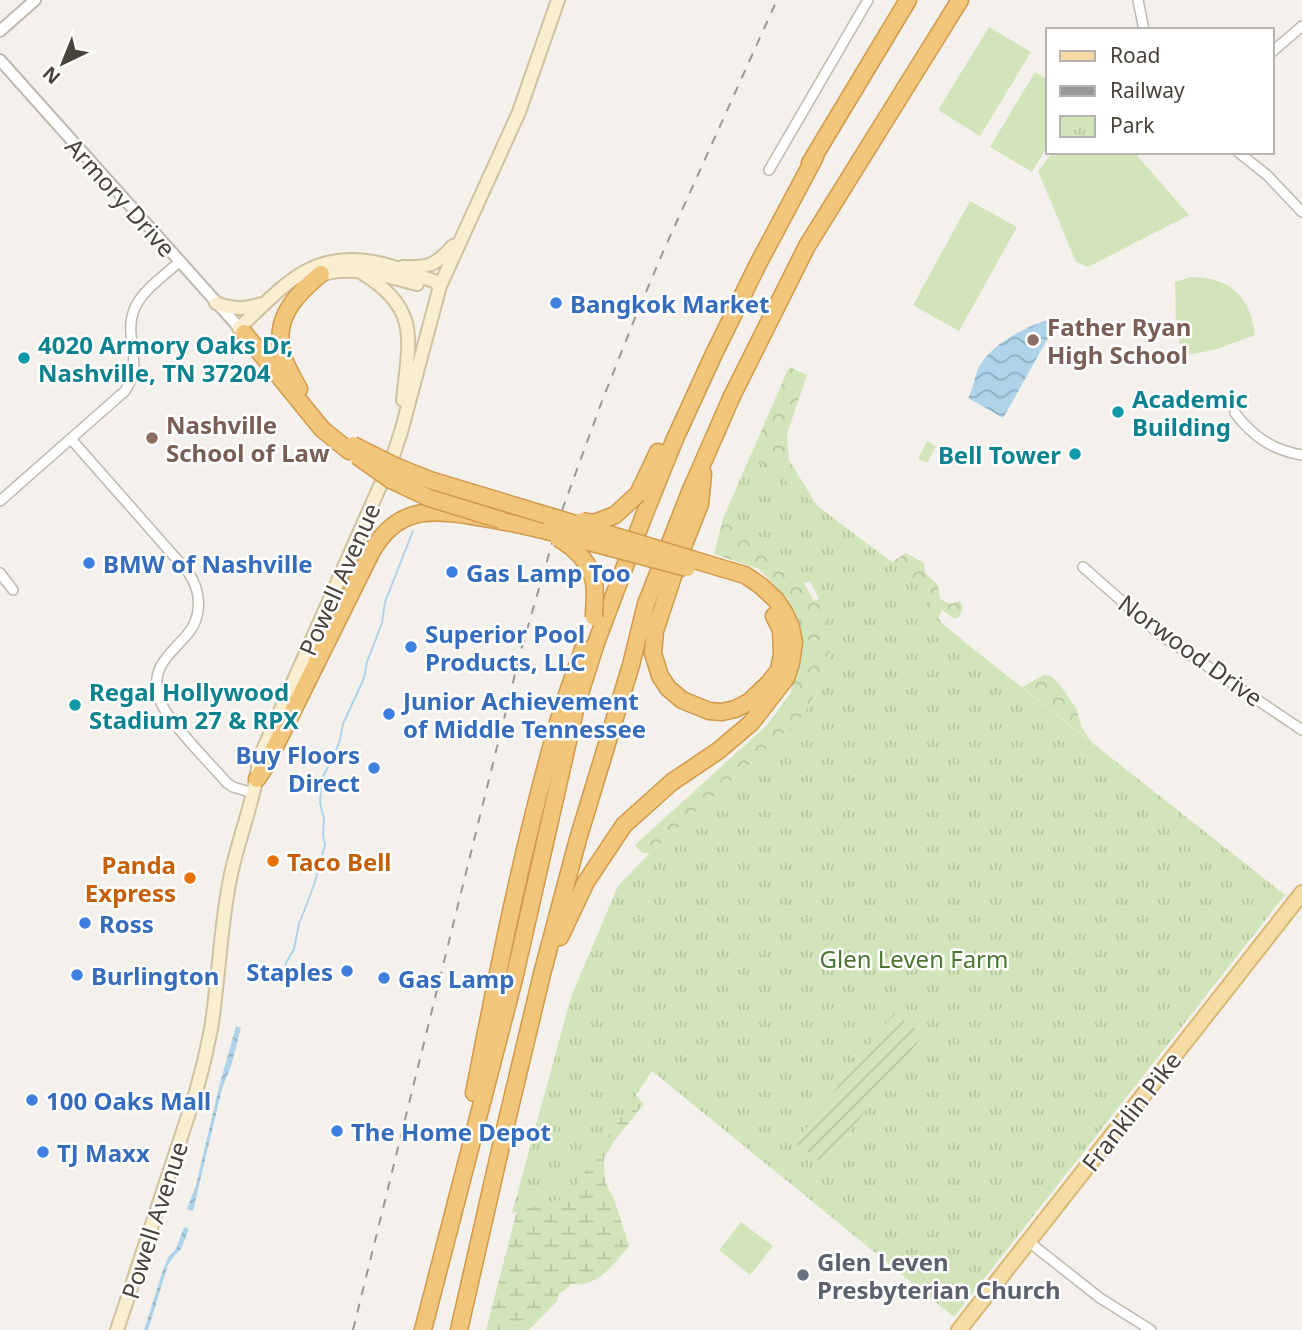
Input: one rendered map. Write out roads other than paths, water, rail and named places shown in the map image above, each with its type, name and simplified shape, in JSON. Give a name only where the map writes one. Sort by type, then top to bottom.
[{"type":"highway","points":[[255,786],[372,551],[391,527],[412,515],[431,512],[550,524],[594,523],[615,515],[638,494],[686,389],[741,280],[908,0]]},
{"type":"highway","points":[[458,1330],[542,974],[578,839],[631,666],[646,604],[705,456],[754,350],[807,246],[960,0]]},
{"type":"highway","points":[[424,1330],[514,979],[576,706],[596,643],[674,441],[734,312],[815,157]]},
{"type":"highway","points":[[300,391],[282,354],[281,329],[293,300],[321,275]]},
{"type":"highway","points":[[241,330],[351,448],[550,524],[721,572],[745,575],[776,600],[784,612],[794,642],[786,678],[751,723],[718,751],[673,782],[624,824],[586,881],[542,974]]},
{"type":"highway","points":[[241,330],[322,429],[391,480],[429,498],[501,520]]},
{"type":"highway","points":[[705,456],[700,504],[659,615],[653,653],[663,682],[677,697],[687,704],[722,712],[735,709],[760,693],[779,670],[782,654],[781,630],[769,605],[756,592],[721,572]]},
{"type":"highway","points":[[443,1253],[491,1008],[532,822],[556,728],[594,617],[594,582],[587,565],[550,524]]},
{"type":"main road","name":"Powell Avenue","points":[[117,1330],[204,1062],[212,1026],[230,878],[255,786],[259,759],[391,459],[401,432],[440,286],[519,112],[558,0]]},
{"type":"main road","points":[[392,267],[424,268],[440,260],[463,235]]},
{"type":"main road","points":[[340,260],[360,261],[392,267],[434,281],[440,286],[432,289],[377,273],[341,271],[321,275],[295,288],[241,330],[294,278],[320,264],[340,260]]},
{"type":"main road","points":[[361,273],[392,296],[407,323],[401,432]]},
{"type":"main road","points":[[216,303],[229,309],[246,309],[266,303]]},
{"type":"main road","name":"Franklin Pike","points":[[959,1330],[1302,892]]},
{"type":"street","points":[[0,31],[35,0]]},
{"type":"street","points":[[768,170],[868,0]]},
{"type":"street","points":[[1138,0],[1144,28]]},
{"type":"street","points":[[1274,50],[1302,26]]},
{"type":"street","name":"Armory Drive","points":[[0,60],[241,330]]},
{"type":"street","points":[[1241,154],[1267,175],[1302,212]]},
{"type":"street","points":[[0,500],[127,388],[135,363],[131,323],[134,309],[144,294],[179,262]]},
{"type":"street","points":[[1235,413],[1253,433],[1267,443],[1302,455]]},
{"type":"street","points":[[71,439],[194,581],[199,606],[197,617],[190,631],[161,664],[157,683],[159,697],[168,715],[227,783],[233,787],[255,786]]},
{"type":"street","name":"Norwood Drive","points":[[1083,567],[1158,633],[1302,730]]},
{"type":"street","points":[[0,573],[13,590]]},
{"type":"street","points":[[1029,1241],[1100,1298],[1151,1330]]},
{"type":"water","points":[[1051,319],[1056,321],[1056,324],[1003,418],[968,398],[979,367],[992,351],[1020,331]]},
{"type":"water","points":[[236,1026],[241,1028],[222,1089],[193,1211],[187,1209],[196,1185]]},
{"type":"water","points":[[184,1227],[189,1229],[181,1249],[168,1265],[148,1330],[144,1330],[164,1267],[176,1249]]},
{"type":"waterway","points":[[281,983],[325,845],[320,803],[322,778],[334,756],[343,724],[364,678],[367,662],[382,623],[385,602],[413,531]]},
{"type":"railway","points":[[353,1330],[520,654],[560,516],[635,318],[777,0]]},
{"type":"place","name":"Bangkok Market","points":[[556,303]]},
{"type":"place","name":"Father Ryan High School","points":[[1033,340]]},
{"type":"place","name":"4020 Armory Oaks Dr, Nashville, TN 37204","points":[[24,358]]},
{"type":"place","name":"Academic Building","points":[[1118,412]]},
{"type":"place","name":"Nashville School of Law","points":[[152,438]]},
{"type":"place","name":"Bell Tower","points":[[1075,454]]},
{"type":"place","name":"BMW of Nashville","points":[[89,563]]},
{"type":"place","name":"Gas Lamp Too","points":[[452,572]]},
{"type":"place","name":"Superior Pool Products, LLC","points":[[411,647]]},
{"type":"place","name":"Regal Hollywood Stadium 27 & RPX","points":[[75,705]]},
{"type":"place","name":"Junior Achievement of Middle Tennessee","points":[[389,714]]},
{"type":"place","name":"Buy Floors Direct","points":[[374,768]]},
{"type":"place","name":"Taco Bell","points":[[273,861]]},
{"type":"place","name":"Panda Express","points":[[190,878]]},
{"type":"place","name":"Ross","points":[[85,923]]},
{"type":"place","name":"Staples","points":[[347,971]]},
{"type":"place","name":"Burlington","points":[[77,975]]},
{"type":"place","name":"Gas Lamp","points":[[384,978]]},
{"type":"place","name":"100 Oaks Mall","points":[[32,1100]]},
{"type":"place","name":"The Home Depot","points":[[337,1131]]},
{"type":"place","name":"TJ Maxx","points":[[43,1152]]},
{"type":"place","name":"Glen Leven Presbyterian Church","points":[[803,1275]]},
{"type":"park label","name":"Glen Leven Farm","points":[[914,958]]}]
